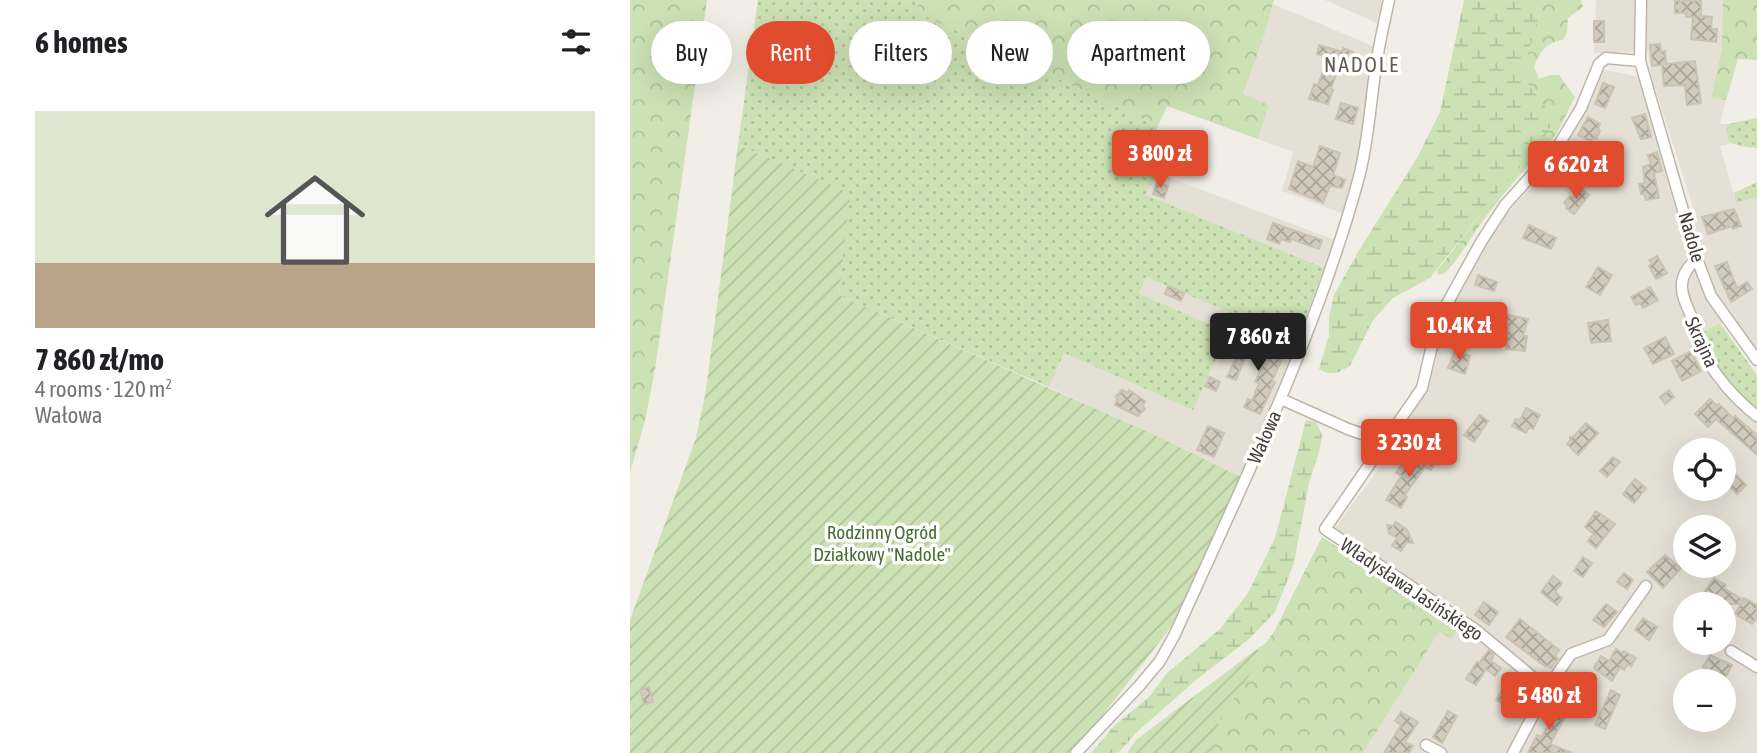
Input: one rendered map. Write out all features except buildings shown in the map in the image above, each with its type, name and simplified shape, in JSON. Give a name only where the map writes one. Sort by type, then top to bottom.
[{"type":"street","name":"Wałowa","points":[[1076,753],[1160,661],[1175,634],[1281,399],[1341,239],[1357,182],[1364,156],[1375,71],[1389,0]]},
{"type":"street","name":"Nadole","points":[[1641,0],[1640,61],[1697,259],[1711,296],[1757,360]]},
{"type":"street","points":[[1281,399],[1348,429],[1385,442],[1422,388],[1438,320],[1456,284],[1505,205],[1558,146],[1580,108],[1599,64],[1606,58],[1640,61]]},
{"type":"street","name":"Skrajna","points":[[1697,259],[1686,267],[1681,284],[1683,302],[1698,330],[1700,346],[1718,375],[1734,395],[1757,416]]},
{"type":"street","name":"Władysława Jasińskiego","points":[[1385,442],[1325,529],[1476,630],[1547,689]]},
{"type":"street","points":[[1513,753],[1547,689],[1571,654],[1608,640],[1646,586]]},
{"type":"street","points":[[1736,654],[1757,667]]},
{"type":"street","points":[[1426,745],[1441,753]]},
{"type":"shaded area","points":[[1325,0],[1383,0],[1377,23]]},
{"type":"shaded area","points":[[1596,0],[1723,0],[1722,48],[1711,98],[1726,100],[1720,124],[1728,124],[1726,130],[1729,142],[1732,143],[1720,146],[1736,202],[1757,197],[1757,350],[1734,317],[1690,337],[1715,385],[1757,418],[1757,753],[1363,753],[1439,632],[1452,639],[1466,616],[1334,529],[1386,459],[1428,388],[1436,339],[1485,237],[1559,157],[1589,105],[1601,69],[1640,77],[1682,226],[1696,216],[1652,79],[1646,19],[1635,20],[1635,52],[1594,53]]},
{"type":"shaded area","points":[[1273,4],[1373,46],[1358,155],[1344,214],[1282,191],[1293,152],[1258,139],[1269,105],[1243,95]]},
{"type":"shaded area","points":[[1157,173],[1335,240],[1324,268],[1146,195]]},
{"type":"shaded area","points":[[1146,277],[1297,341],[1241,477],[1049,387],[1064,353],[1193,410],[1139,294]]},
{"type":"green space","points":[[630,0],[707,0],[704,21],[651,21],[651,84],[695,84],[655,370],[630,473]]},
{"type":"green space","points":[[758,0],[922,0],[915,11],[936,21],[849,21],[849,84],[952,84],[952,29],[966,35],[966,84],[1053,84],[1053,76],[1158,126],[1141,166],[1157,173],[1146,195],[1324,268],[1297,341],[1146,277],[1139,294],[1228,332],[1193,410],[1064,353],[1049,387],[839,295],[849,193],[738,145],[746,84],[835,84],[835,21],[755,21]]},
{"type":"green space","points":[[922,0],[1274,0],[1243,94],[1269,105],[1258,139],[1167,106],[1158,126],[1069,84],[1210,84],[1210,21],[1067,21],[1067,83],[1053,77],[1053,21],[966,21],[966,36],[952,29],[952,21],[935,21],[914,11]]},
{"type":"green space","points":[[1464,0],[1543,0],[1522,76],[1555,120],[1430,278],[1393,298],[1373,320],[1350,366],[1337,373],[1327,373],[1319,369],[1329,336],[1329,317],[1334,295],[1417,158],[1440,112]]},
{"type":"green space","points":[[1543,0],[1581,0],[1583,7],[1568,18],[1567,33],[1563,40],[1544,49],[1534,67],[1539,79],[1559,75],[1575,97],[1556,135],[1486,216],[1455,262],[1445,273],[1438,275],[1437,271],[1480,215]]},
{"type":"green space","points":[[1723,0],[1757,0],[1757,60],[1738,59],[1726,100],[1711,98],[1722,48]]},
{"type":"green space","points":[[1757,118],[1757,148],[1729,142],[1726,130],[1728,124]]},
{"type":"green space","name":"Rodzinny Ogród Działkowy \"Nadole\"","points":[[738,145],[850,193],[839,295],[1148,432],[1241,477],[1171,627],[1095,725],[1068,753],[630,753],[630,620],[696,438],[706,390]]},
{"type":"green space","points":[[1757,182],[1757,197],[1736,203],[1734,193]]},
{"type":"green space","points":[[1720,323],[1757,375],[1757,411],[1726,383],[1702,332]]},
{"type":"green space","points":[[1306,420],[1316,422],[1322,435],[1320,448],[1309,483],[1294,563],[1275,612],[1249,639],[1196,680],[1138,731],[1118,753],[1091,753],[1114,726],[1149,697],[1167,673],[1220,629],[1248,593],[1275,538]]},
{"type":"green space","points":[[1322,537],[1460,626],[1452,639],[1439,632],[1363,753],[1209,753],[1225,730],[1216,723],[1263,655],[1257,649],[1266,643],[1275,630]]},
{"type":"green space","points":[[1257,649],[1263,655],[1217,723],[1225,730],[1209,753],[1127,753],[1136,740]]},
{"type":"district","name":"NADOLE","points":[[1362,65]]}]
